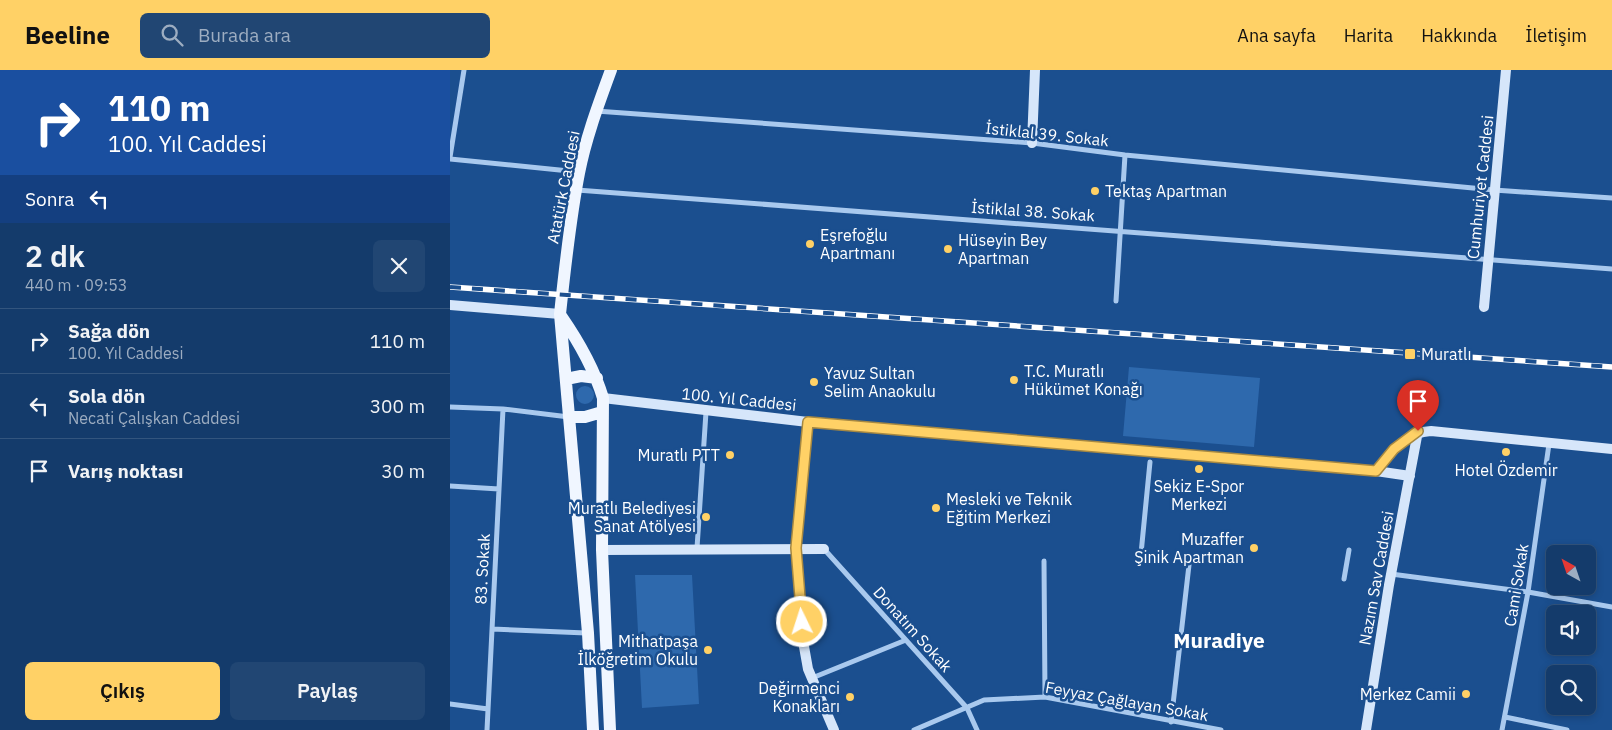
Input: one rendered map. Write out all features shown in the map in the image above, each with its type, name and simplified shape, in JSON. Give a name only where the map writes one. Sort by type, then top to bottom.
[{"type":"main road","name":"Atatürk Caddesi","points":[[593,730],[588,633],[560,314],[561,284],[579,172],[596,111],[612,70]]},
{"type":"main road","points":[[560,314],[578,341],[597,378],[603,398],[602,550],[610,730]]},
{"type":"main road","points":[[566,379],[581,376],[597,378]]},
{"type":"main road","points":[[569,417],[585,417],[602,412]]},
{"type":"street","points":[[464,70],[450,158],[579,172]]},
{"type":"street","points":[[1032,144],[1036,70]]},
{"type":"street","name":"Cumhuriyet Caddesi","points":[[1484,307],[1506,70]]},
{"type":"street","name":"İstiklal 39. Sokak","points":[[596,111],[1032,144],[1125,155],[1494,190],[1612,198]]},
{"type":"street","points":[[1116,301],[1125,155]]},
{"type":"street","name":"İstiklal 38. Sokak","points":[[577,190],[1612,269]]},
{"type":"street","points":[[450,305],[560,314]]},
{"type":"street","name":"100. Yıl Caddesi","points":[[603,398],[706,412],[808,422],[1376,471],[1410,476]]},
{"type":"street","points":[[450,407],[502,409],[569,417]]},
{"type":"street","name":"83. Sokak","points":[[486,730],[502,409]]},
{"type":"street","points":[[697,548],[706,412]]},
{"type":"street","points":[[808,422],[796,548],[808,669],[834,730]]},
{"type":"street","points":[[1376,471],[1394,449],[1418,431],[1612,449]]},
{"type":"street","name":"Nazım Sav Caddesi","points":[[1366,730],[1391,574],[1418,431]]},
{"type":"street","name":"Cami Sokak","points":[[1502,730],[1528,592],[1549,444]]},
{"type":"street","points":[[1140,564],[1150,462]]},
{"type":"street","points":[[450,486],[499,489]]},
{"type":"street","points":[[602,550],[697,548],[824,549]]},
{"type":"street","name":"Donatım Sokak","points":[[824,549],[967,708],[977,730]]},
{"type":"street","points":[[1344,579],[1349,550]]},
{"type":"street","points":[[1044,561],[1044,698]]},
{"type":"street","points":[[1171,722],[1189,565]]},
{"type":"street","points":[[1391,574],[1528,592],[1612,607]]},
{"type":"street","points":[[492,629],[588,633]]},
{"type":"street","points":[[812,678],[906,640]]},
{"type":"street","name":"Feyyaz Çağlayan Sokak","points":[[914,730],[984,700],[1044,698],[1221,730]]},
{"type":"street","points":[[450,704],[488,709]]},
{"type":"street","points":[[1505,717],[1567,730]]},
{"type":"shaded area","points":[[1129,367],[1260,378],[1254,447],[1123,436]]},
{"type":"shaded area","points":[[585,386],[591,389],[594,395],[591,401],[585,404],[579,401],[576,395],[579,389]]},
{"type":"shaded area","points":[[635,575],[692,575],[699,704],[642,708]]},
{"type":"railway","points":[[450,287],[1612,367]]},
{"type":"place","name":"Tektaş Apartman","points":[[1095,191]]},
{"type":"place","name":"Eşrefoğlu Apartmanı","points":[[810,244]]},
{"type":"place","name":"Hüseyin Bey Apartman","points":[[948,249]]},
{"type":"place","name":"Muratlı","points":[[1410,354]]},
{"type":"place","name":"T.C. Muratlı Hükümet Konağı","points":[[1014,380]]},
{"type":"place","name":"Yavuz Sultan Selim Anaokulu","points":[[814,382]]},
{"type":"place","name":"Hotel Özdemir","points":[[1506,452]]},
{"type":"place","name":"Muratlı PTT","points":[[730,455]]},
{"type":"place","name":"Sekiz E-Spor Merkezi","points":[[1199,469]]},
{"type":"place","name":"Mesleki ve Teknik Eğitim Merkezi","points":[[936,508]]},
{"type":"place","name":"Muratlı Belediyesi Sanat Atölyesi","points":[[706,517]]},
{"type":"place","name":"Muzaffer Şinik Apartman","points":[[1254,548]]},
{"type":"place","name":"Mithatpaşa İlköğretim Okulu","points":[[708,650]]},
{"type":"place","name":"Merkez Camii","points":[[1466,694]]},
{"type":"place","name":"Değirmenci Konakları","points":[[850,697]]},
{"type":"district","name":"Muradiye","points":[[1219,641]]},
{"type":"route","points":[[802,622],[796,548],[799,538],[808,422],[1376,471],[1394,449],[1418,431]]}]
